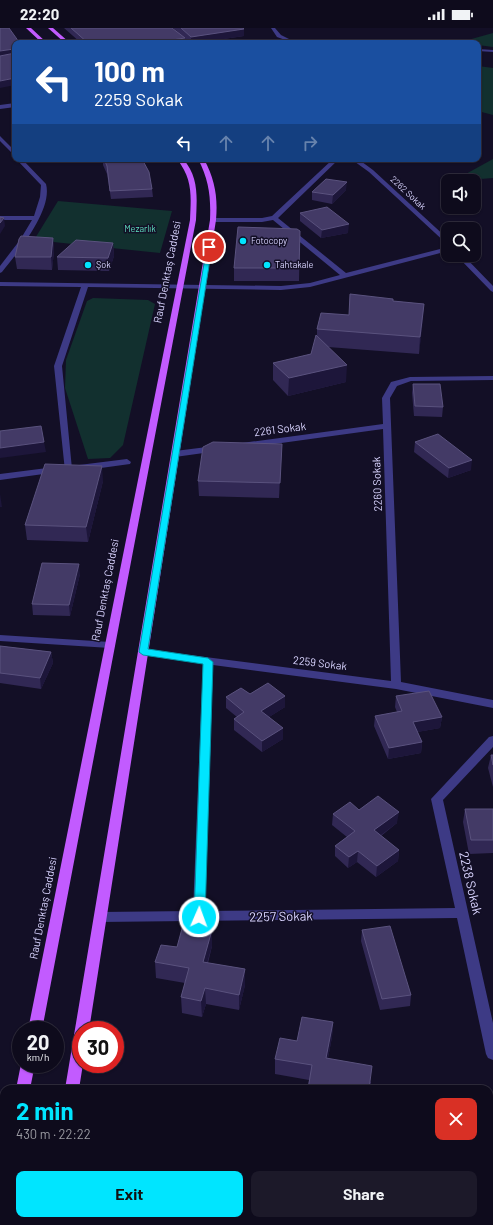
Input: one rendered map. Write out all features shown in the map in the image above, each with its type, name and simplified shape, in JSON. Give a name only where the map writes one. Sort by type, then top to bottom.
[{"type":"main road","points":[[28,28],[42,40]]},
{"type":"main road","points":[[50,28],[64,40]]},
{"type":"main road","name":"Rauf Denktaş Caddesi","points":[[37,1021],[193,220],[194,183],[190,173],[182,162]]},
{"type":"main road","points":[[83,1021],[213,220],[215,197],[213,182],[203,162]]},
{"type":"main road","points":[[24,1085],[26,1073]]},
{"type":"main road","points":[[73,1085],[75,1073]]},
{"type":"street","points":[[168,28],[184,40]]},
{"type":"street","points":[[273,28],[279,36],[288,40]]},
{"type":"street","points":[[481,50],[493,52]]},
{"type":"street","points":[[0,107],[12,105]]},
{"type":"street","points":[[0,138],[12,151]]},
{"type":"street","points":[[0,271],[36,218],[44,199],[44,185],[22,162]]},
{"type":"street","points":[[213,220],[262,220],[274,218],[333,162]]},
{"type":"street","name":"2262 Sokak","points":[[358,162],[371,171],[441,236]]},
{"type":"street","points":[[0,218],[36,218]]},
{"type":"street","points":[[274,218],[345,276]]},
{"type":"street","points":[[0,284],[180,288],[281,288],[310,285],[441,251]]},
{"type":"street","points":[[466,262],[493,290]]},
{"type":"street","points":[[68,469],[58,366],[85,286]]},
{"type":"street","name":"2260 Sokak","points":[[396,685],[386,398],[394,384],[410,378],[493,378]]},
{"type":"street","name":"2261 Sokak","points":[[237,446],[387,426]]},
{"type":"street","points":[[175,454],[222,448]]},
{"type":"street","points":[[0,476],[127,462]]},
{"type":"street","points":[[0,638],[110,645]]},
{"type":"street","name":"2259 Sokak","points":[[143,652],[208,662],[396,685],[493,704]]},
{"type":"street","points":[[199,917],[208,662]]},
{"type":"street","name":"2238 Sokak","points":[[493,740],[437,800],[493,1054]]},
{"type":"street","name":"2257 Sokak","points":[[100,917],[462,913]]},
{"type":"green space","points":[[493,33],[493,47],[481,45],[481,40],[468,40]]},
{"type":"green space","points":[[481,66],[493,68],[493,115],[481,112]]},
{"type":"green space","points":[[493,159],[493,178],[481,179],[481,174],[466,174]]},
{"type":"green space","name":"Mezarlık","points":[[58,201],[172,211],[160,253],[34,240]]},
{"type":"green space","points":[[93,298],[148,300],[155,304],[123,445],[110,458],[88,459],[65,388],[66,360],[87,301]]},
{"type":"building","points":[[0,28],[9,28],[18,40],[12,40],[12,49],[0,51]]},
{"type":"building","points":[[71,28],[172,28],[185,38],[172,40],[85,40]]},
{"type":"building","points":[[181,28],[243,28],[244,29],[191,37]]},
{"type":"building","points":[[12,54],[12,79],[0,81],[0,56]]},
{"type":"building","points":[[105,162],[144,162],[149,172],[152,189],[110,191]]},
{"type":"building","points":[[326,179],[347,182],[333,195],[312,192]]},
{"type":"building","points":[[327,207],[349,224],[322,230],[300,213]]},
{"type":"building","points":[[0,217],[4,218],[0,223]]},
{"type":"building","name":"Tahtakale","points":[[238,227],[297,229],[300,231],[299,268],[234,268]]},
{"type":"building","points":[[21,236],[53,238],[51,257],[15,257]]},
{"type":"building","points":[[76,240],[113,243],[108,258],[57,257]]},
{"type":"building","points":[[350,294],[424,304],[420,337],[317,329],[321,313],[349,315]]},
{"type":"building","points":[[316,335],[347,365],[289,378],[273,363],[311,354]]},
{"type":"building","points":[[413,384],[440,384],[443,407],[415,406]]},
{"type":"building","points":[[41,426],[44,442],[0,448],[0,431]]},
{"type":"building","points":[[438,434],[472,460],[449,468],[415,442]]},
{"type":"building","points":[[213,442],[282,444],[280,483],[198,481],[203,447]]},
{"type":"building","points":[[45,464],[102,466],[86,527],[25,525]]},
{"type":"building","points":[[42,563],[79,564],[69,605],[32,604]]},
{"type":"building","points":[[0,646],[51,652],[40,678],[0,673]]},
{"type":"building","points":[[268,683],[285,696],[261,711],[283,728],[262,741],[234,719],[244,712],[226,697],[241,688],[250,694]]},
{"type":"building","points":[[429,691],[442,717],[413,722],[422,742],[389,748],[375,716],[402,711],[396,696]]},
{"type":"building","points":[[378,796],[399,812],[374,830],[399,850],[377,866],[358,851],[349,857],[335,846],[355,831],[333,814],[350,802],[359,810]]},
{"type":"building","points":[[465,809],[493,809],[493,840],[471,840]]},
{"type":"building","points":[[183,925],[212,930],[203,962],[245,969],[239,995],[205,988],[201,1001],[181,997],[189,968],[155,962],[161,945],[177,947]]},
{"type":"building","points":[[390,926],[411,995],[382,999],[362,930]]},
{"type":"building","points":[[302,1017],[333,1022],[326,1058],[372,1066],[370,1085],[309,1085],[312,1065],[275,1059],[280,1038],[297,1041]]},
{"type":"place","name":"Fotocopy","points":[[243,241]]},
{"type":"place","name":"Şok","points":[[88,265]]},
{"type":"place","name":"Tahtakale","points":[[267,265]]},
{"type":"route","points":[[199,917],[208,662],[143,652],[209,247]]}]
